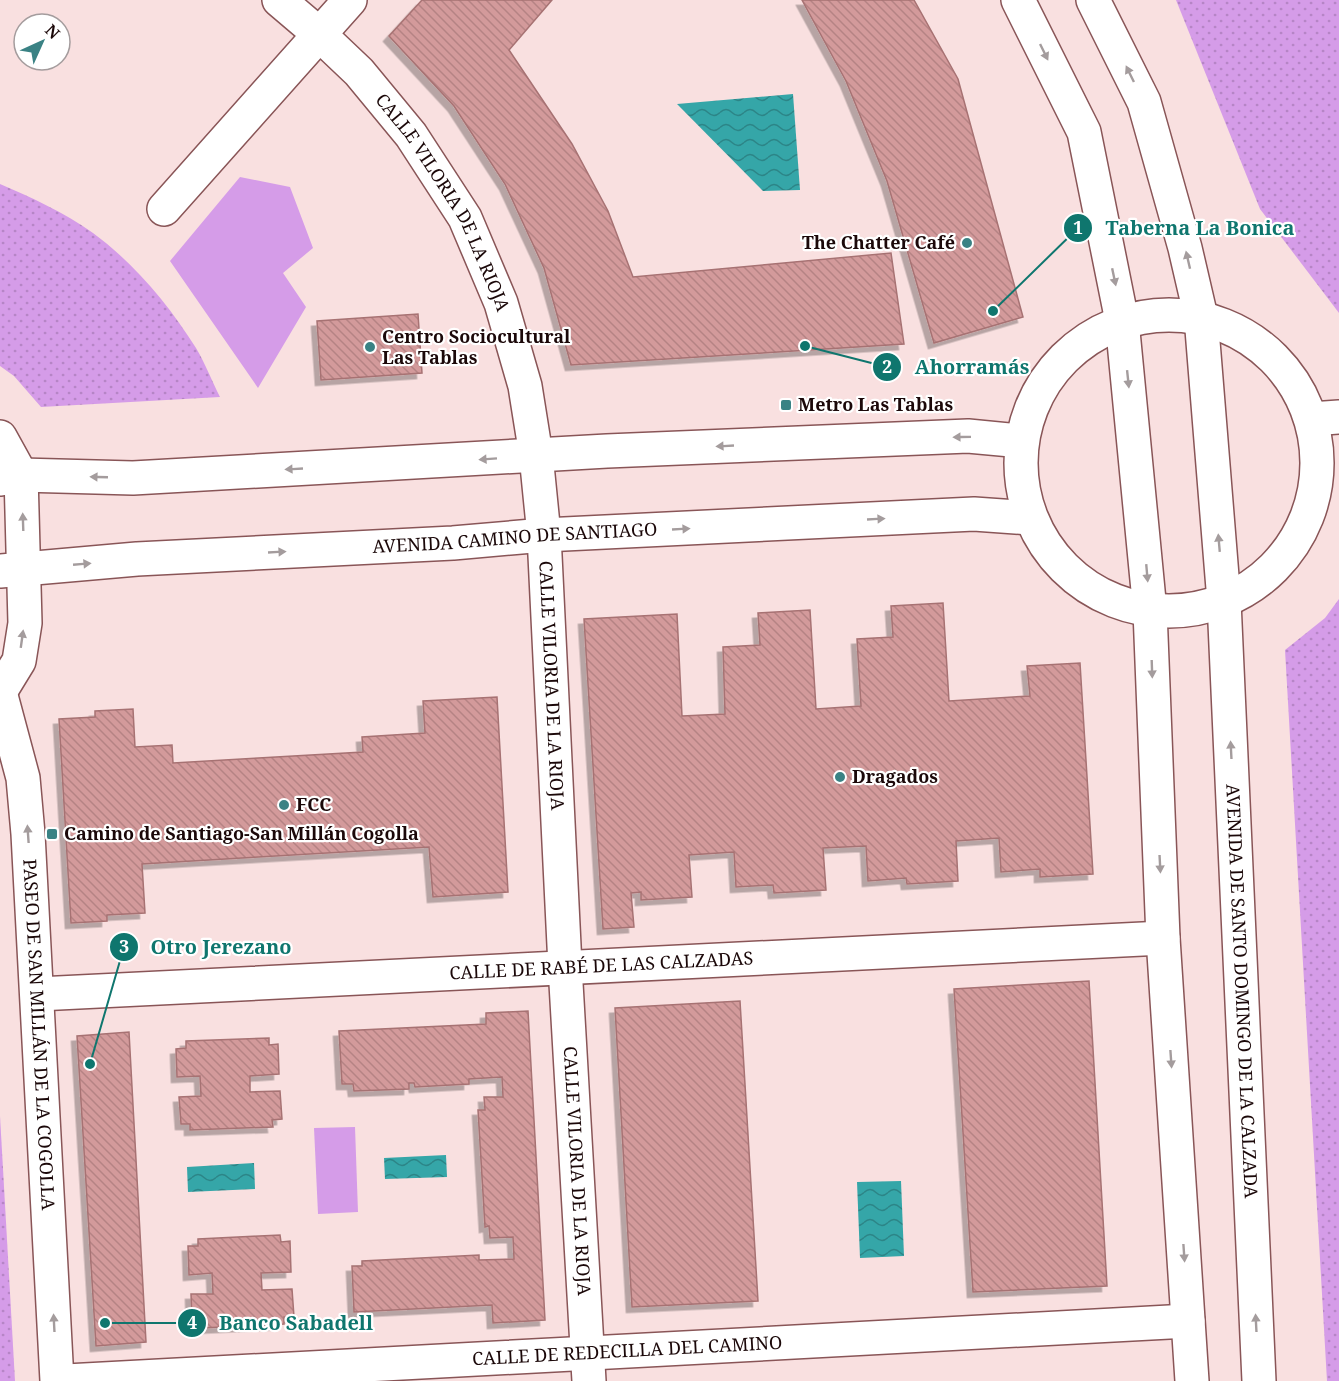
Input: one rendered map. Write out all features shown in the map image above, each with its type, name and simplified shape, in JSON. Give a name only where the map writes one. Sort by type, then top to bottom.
[{"type":"street","name":"CALLE VILORIA DE LA RIOJA","points":[[279,0],[359,72],[411,135],[465,218],[501,303],[525,386],[536,455],[544,535],[588,1367]]},
{"type":"street","points":[[164,209],[350,0]]},
{"type":"street","points":[[1018,0],[1084,132],[1122,321],[1150,611],[1164,938],[1192,1381]]},
{"type":"street","name":"AVENIDA DE SANTO DOMINGO DE LA CALZADA","points":[[1093,0],[1144,102],[1185,248],[1201,317],[1224,602],[1259,1381]]},
{"type":"street","points":[[1161,314],[1201,317],[1249,337],[1287,373],[1325,418],[1317,462],[1327,501],[1281,561],[1250,588],[1224,602],[1200,609],[1175,612],[1150,611],[1100,595],[1058,563],[1030,518],[1022,480],[1021,441],[1038,389],[1074,347],[1122,321],[1161,314]]},
{"type":"street","points":[[10,477],[133,478],[536,455],[968,436],[1021,441]]},
{"type":"street","name":"PASEO DE SAN MILLÁN DE LA COGOLLA","points":[[0,437],[10,477],[12,570],[25,623],[19,661],[0,692],[23,778],[38,994],[57,1381]]},
{"type":"street","name":"AVENIDA CAMINO DE SANTIAGO","points":[[12,570],[137,560],[453,543],[544,535],[974,514],[1030,518]]},
{"type":"street","name":"CALLE DE RABÉ DE LAS CALZADAS","points":[[38,994],[1164,938]]},
{"type":"street","name":"CALLE DE REDECILLA DEL CAMINO","points":[[66,1381],[588,1367],[1188,1322]]},
{"type":"shaded area","points":[[1176,0],[1339,0],[1339,313],[1260,209]]},
{"type":"shaded area","points":[[240,177],[290,187],[313,248],[283,273],[306,307],[258,388],[170,261]]},
{"type":"shaded area","points":[[0,184],[71,218],[123,258],[150,286],[186,332],[220,397],[41,407],[14,376],[0,366]]},
{"type":"shaded area","points":[[1339,599],[1339,1381],[1327,1381],[1285,650],[1325,618]]},
{"type":"shaded area","points":[[0,1116],[15,1381],[0,1381]]},
{"type":"shaded area","points":[[355,1127],[358,1212],[318,1214],[314,1128]]},
{"type":"water","points":[[793,94],[800,190],[763,191],[677,104]]},
{"type":"water","points":[[446,1155],[447,1177],[385,1179],[384,1158]]},
{"type":"water","points":[[254,1163],[255,1189],[188,1192],[187,1167]]},
{"type":"water","points":[[901,1181],[904,1256],[860,1258],[857,1182]]},
{"type":"building","points":[[422,0],[552,0],[509,50],[572,144],[608,211],[633,277],[891,253],[904,344],[571,365],[544,268],[505,184],[454,106],[389,36]]},
{"type":"building","points":[[802,0],[914,0],[958,79],[1023,317],[934,343],[887,181],[846,81]]},
{"type":"building","name":"Centro Sociocultural Las Tablas","points":[[418,314],[422,373],[321,380],[317,321]]},
{"type":"building","name":"Dragados","points":[[943,603],[949,701],[1030,696],[1027,666],[1080,663],[1093,874],[1040,877],[1040,869],[1001,872],[999,838],[956,841],[958,881],[907,884],[906,878],[868,881],[866,846],[823,848],[826,890],[774,893],[773,885],[736,887],[734,852],[689,855],[692,897],[641,900],[641,892],[631,893],[634,927],[603,929],[584,619],[677,614],[682,716],[725,714],[723,647],[760,645],[758,613],[810,610],[816,709],[861,706],[857,639],[893,637],[891,606]]},
{"type":"building","name":"FCC","points":[[497,697],[508,892],[433,897],[429,847],[142,864],[145,913],[107,915],[107,921],[71,923],[59,719],[95,717],[95,711],[133,709],[135,747],[172,745],[173,763],[363,752],[362,737],[425,733],[423,701]]},
{"type":"building","points":[[1089,981],[1107,1286],[973,1292],[954,989]]},
{"type":"building","points":[[740,1001],[758,1301],[632,1307],[615,1008]]},
{"type":"building","points":[[528,1011],[545,1320],[493,1323],[492,1305],[354,1312],[352,1266],[362,1266],[362,1261],[479,1255],[479,1260],[514,1259],[513,1237],[490,1238],[489,1226],[485,1227],[478,1110],[485,1110],[484,1097],[503,1097],[502,1077],[469,1079],[469,1084],[415,1087],[414,1083],[409,1083],[409,1089],[354,1091],[353,1084],[342,1084],[339,1031],[486,1024],[486,1013]]},
{"type":"building","points":[[129,1032],[146,1342],[96,1346],[77,1036]]},
{"type":"building","points":[[269,1038],[269,1045],[278,1044],[279,1074],[250,1076],[250,1092],[280,1091],[282,1119],[272,1120],[273,1127],[190,1130],[190,1124],[181,1124],[179,1097],[201,1096],[200,1076],[177,1077],[176,1049],[186,1048],[186,1041]]},
{"type":"building","points":[[280,1235],[281,1242],[290,1241],[291,1272],[261,1273],[262,1290],[292,1289],[294,1317],[284,1317],[284,1324],[202,1328],[202,1321],[192,1321],[191,1294],[213,1294],[212,1273],[189,1275],[188,1246],[198,1246],[198,1239]]},
{"type":"place","name":"The Chatter Café","points":[[967,243]]},
{"type":"place","name":"Taberna La Bonica","points":[[993,311]]},
{"type":"place","name":"Ahorramás","points":[[805,346]]},
{"type":"place","name":"Centro Sociocultural Las Tablas","points":[[370,347]]},
{"type":"place","name":"Metro Las Tablas","points":[[786,405]]},
{"type":"place","name":"Dragados","points":[[840,777]]},
{"type":"place","name":"FCC","points":[[284,805]]},
{"type":"place","name":"Camino de Santiago-San Millán Cogolla","points":[[52,834]]},
{"type":"place","name":"Otro Jerezano","points":[[90,1064]]},
{"type":"place","name":"Banco Sabadell","points":[[105,1323]]}]
